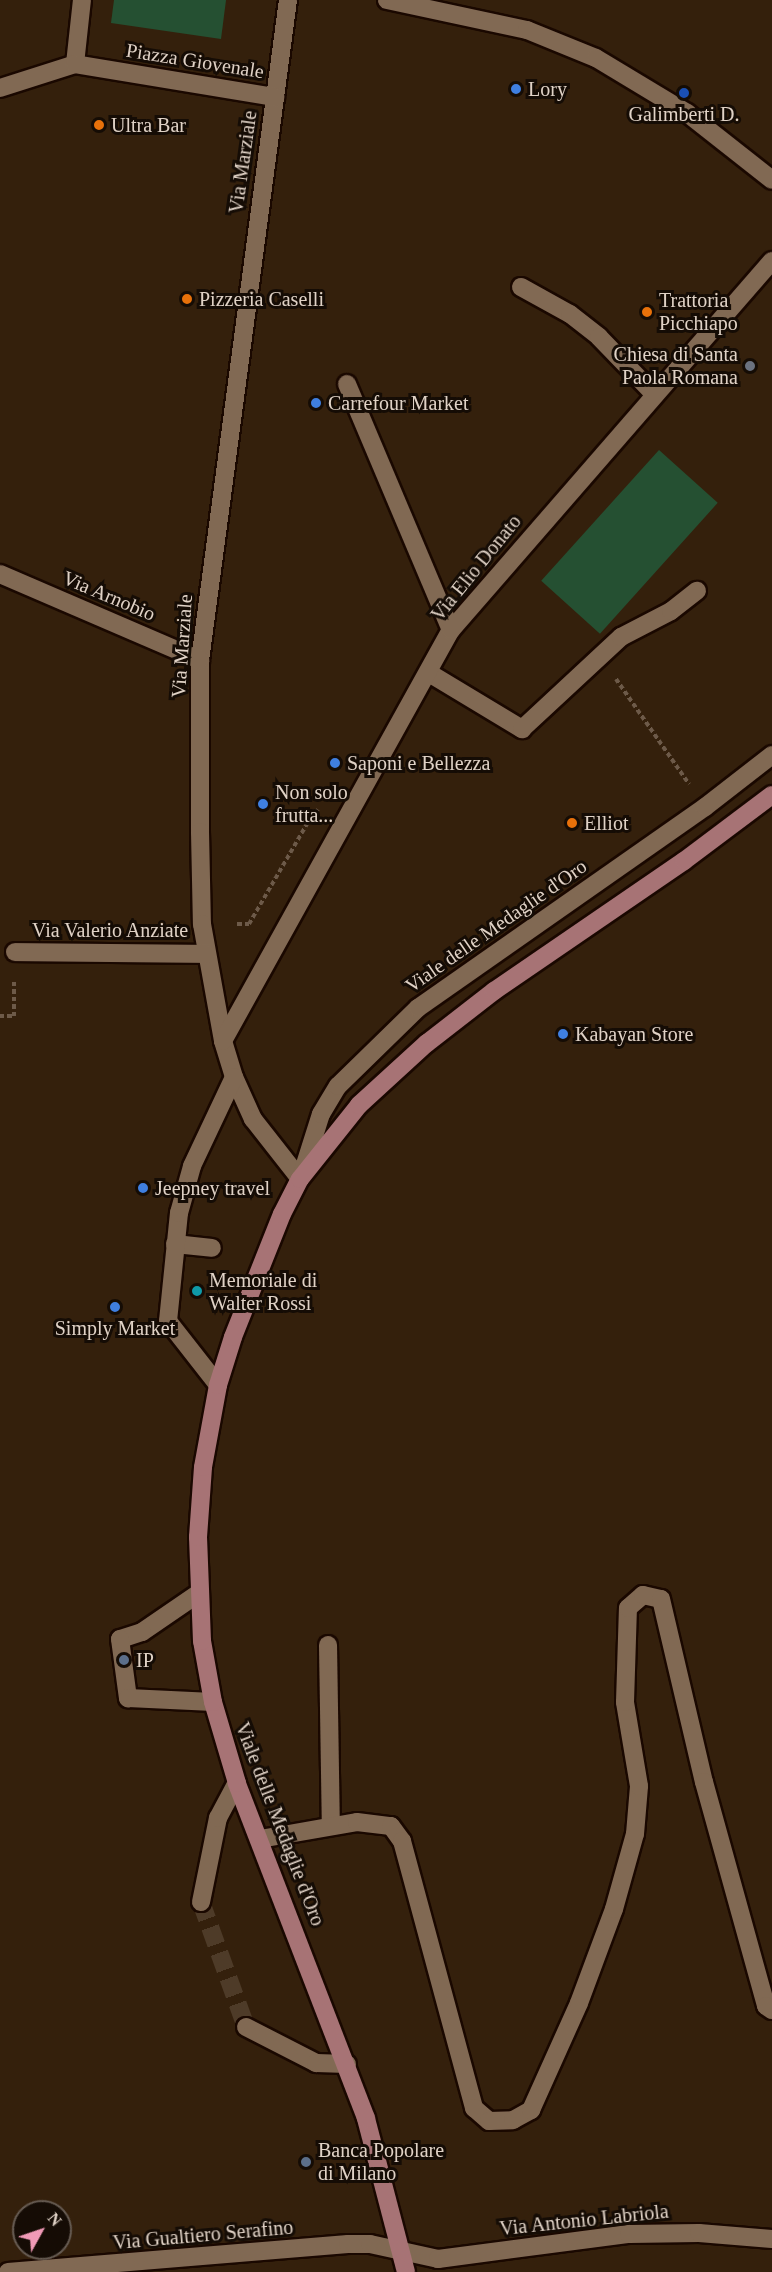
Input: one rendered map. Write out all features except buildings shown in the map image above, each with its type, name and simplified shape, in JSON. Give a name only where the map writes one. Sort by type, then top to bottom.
[{"type":"main road","name":"Viale delle Medaglie d'Oro","points":[[406,2272],[382,2169],[347,2064],[237,1783],[213,1701],[199,1593],[198,1514],[218,1385],[260,1265],[300,1179],[359,1105],[456,1019],[772,795]]},
{"type":"street","points":[[0,88],[75,64],[82,0]]},
{"type":"street","name":"Piazza Giovenale","points":[[75,64],[275,97],[288,0]]},
{"type":"street","points":[[387,0],[527,30],[596,58],[687,113],[772,180]]},
{"type":"street","name":"Via Marziale","points":[[275,97],[200,660],[200,832],[206,954],[223,1041],[234,1077],[253,1119],[300,1179]]},
{"type":"street","name":"Via Elio Donato","points":[[223,1041],[451,630],[772,261]]},
{"type":"street","points":[[521,288],[570,314],[599,337],[654,394]]},
{"type":"street","points":[[347,384],[451,630]]},
{"type":"street","name":"Via Arnobio","points":[[0,574],[200,660]]},
{"type":"street","points":[[429,673],[522,729],[621,637],[671,611],[697,591]]},
{"type":"street","name":"Viale delle Medaglie d'Oro","points":[[300,1179],[321,1114],[338,1086],[418,1008],[705,807],[772,755]]},
{"type":"street","name":"Via Valerio Anziate","points":[[15,952],[206,954]]},
{"type":"street","points":[[218,1385],[168,1321],[175,1244],[192,1166],[234,1077]]},
{"type":"street","points":[[175,1244],[212,1248]]},
{"type":"street","points":[[199,1593],[142,1632],[120,1639],[128,1698],[213,1701]]},
{"type":"street","points":[[260,1839],[357,1822],[391,1827],[402,1841],[474,2108],[489,2121],[513,2120],[531,2110],[579,2003],[614,1909],[635,1834],[639,1786],[626,1702],[628,1608],[643,1594],[661,1599],[704,1782],[766,2006],[772,2010]]},
{"type":"street","points":[[328,1645],[331,1826]]},
{"type":"street","points":[[201,1902],[218,1818],[237,1783]]},
{"type":"street","points":[[246,2027],[316,2063],[347,2064]]},
{"type":"street","name":"Via Antonio Labriola","points":[[401,2253],[446,2258],[629,2234],[699,2233],[772,2239]]},
{"type":"street","name":"Via Gualtiero Serafino","points":[[8,2272],[348,2244],[370,2244],[401,2253]]},
{"type":"path","points":[[599,655],[705,807]]},
{"type":"path","points":[[237,924],[249,924],[315,810]]},
{"type":"path","points":[[0,1016],[14,1017],[14,985]]},
{"type":"green space","points":[[114,0],[226,0],[221,39],[111,23]]},
{"type":"green space","points":[[659,450],[718,503],[600,634],[541,581]]},
{"type":"tunnel","points":[[201,1902],[246,2027]]},
{"type":"place","name":"Lory","points":[[516,89]]},
{"type":"place","name":"Galimberti D.","points":[[684,93]]},
{"type":"place","name":"Ultra Bar","points":[[99,125]]},
{"type":"place","name":"Pizzeria Caselli","points":[[187,299]]},
{"type":"place","name":"Trattoria Picchiapo","points":[[647,312]]},
{"type":"place","name":"Chiesa di Santa Paola Romana","points":[[750,366]]},
{"type":"place","name":"Carrefour Market","points":[[316,403]]},
{"type":"place","name":"Saponi e Bellezza","points":[[335,763]]},
{"type":"place","name":"Non solo frutta...","points":[[263,804]]},
{"type":"place","name":"Elliot","points":[[572,823]]},
{"type":"place","name":"Kabayan Store","points":[[563,1034]]},
{"type":"place","name":"Jeepney travel","points":[[143,1188]]},
{"type":"place","name":"Memoriale di Walter Rossi","points":[[197,1291]]},
{"type":"place","name":"Simply Market","points":[[115,1307]]},
{"type":"place","name":"IP","points":[[124,1660]]},
{"type":"place","name":"Banca Popolare di Milano","points":[[306,2162]]}]
